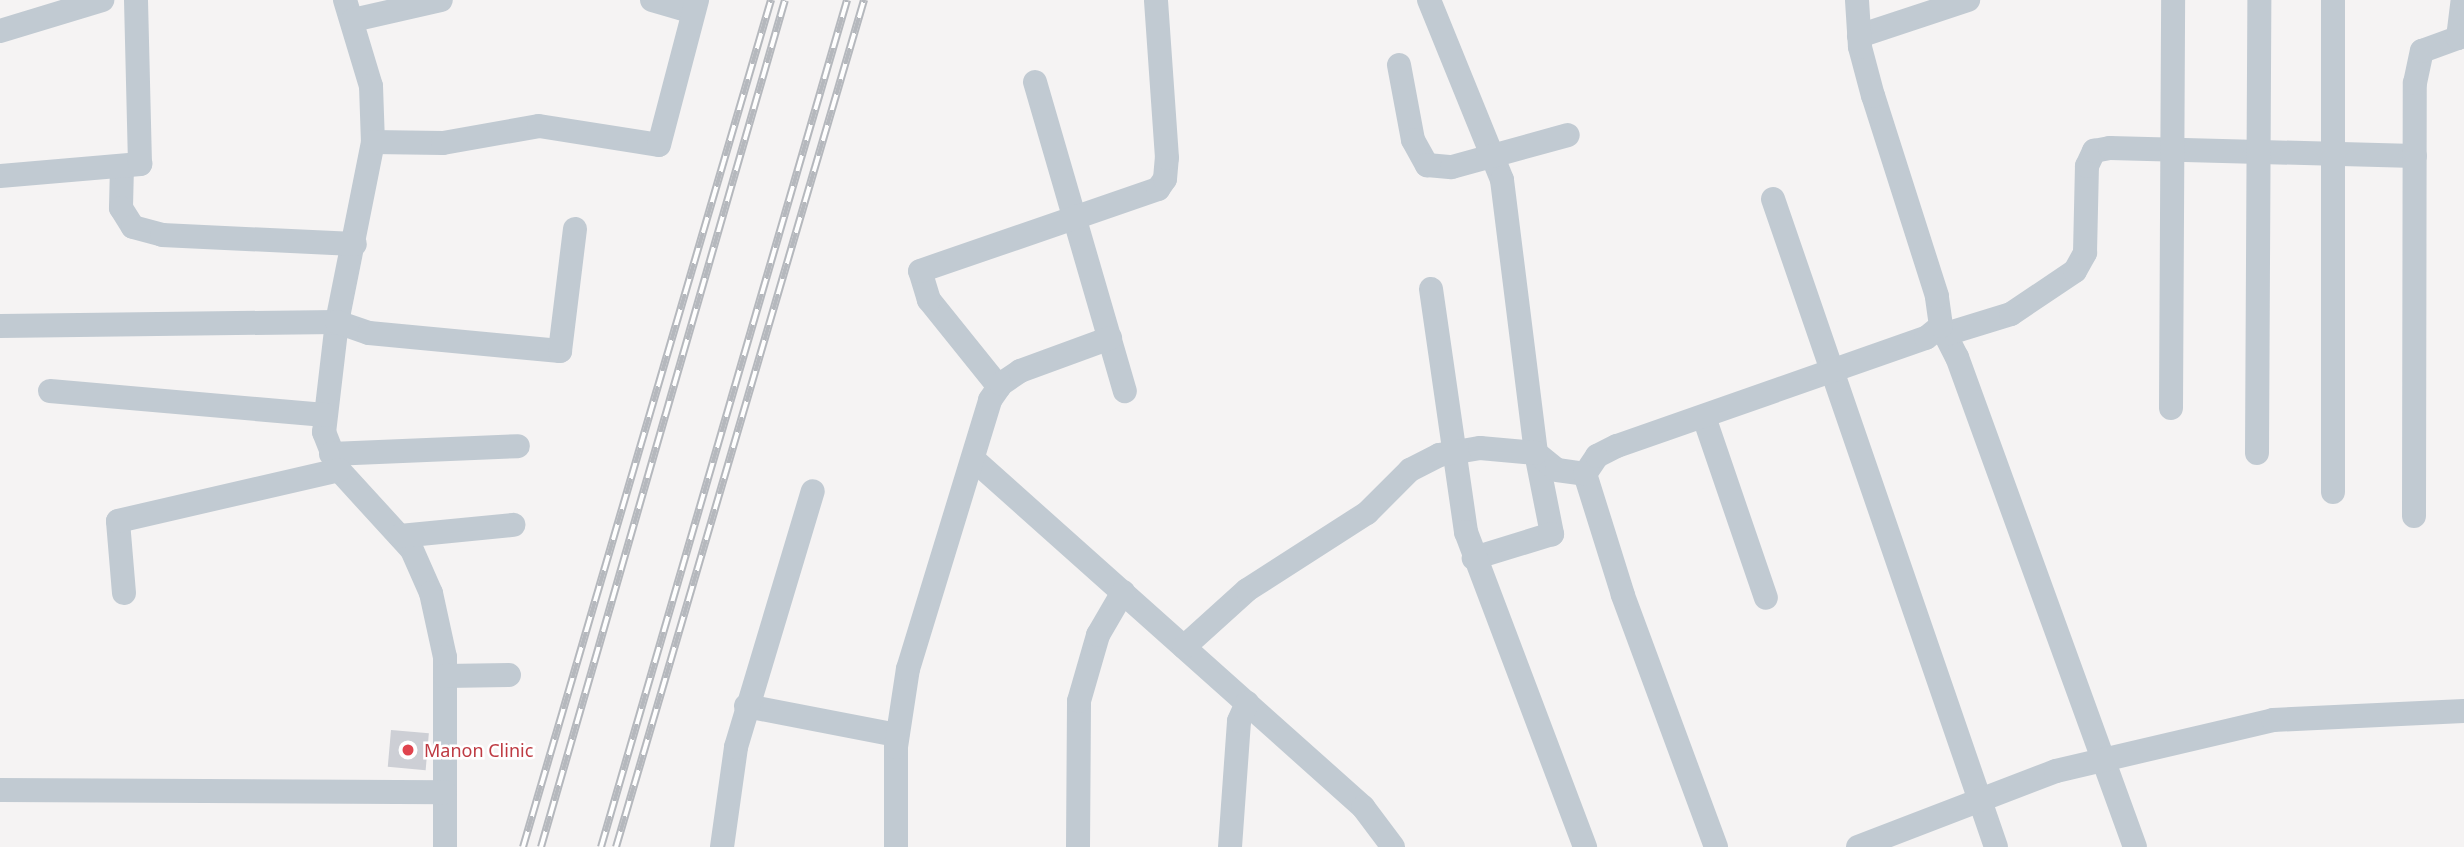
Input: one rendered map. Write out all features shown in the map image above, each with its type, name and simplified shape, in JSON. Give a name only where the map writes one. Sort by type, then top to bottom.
[{"type":"street","points":[[0,31],[102,0]]},
{"type":"street","points":[[0,176],[140,164],[135,0]]},
{"type":"street","points":[[441,0],[349,10],[371,86],[373,142],[355,244],[337,322],[324,432],[335,462],[412,550],[428,582],[439,620],[446,676],[445,847]]},
{"type":"street","points":[[373,142],[443,143],[539,126],[659,145],[695,6],[652,0]]},
{"type":"street","points":[[999,387],[929,300],[920,271],[1143,197],[1158,189],[1165,179],[1156,0]]},
{"type":"street","points":[[1429,0],[1493,155],[1509,220],[1536,453],[1552,534],[1474,558]]},
{"type":"street","points":[[1857,0],[1859,36],[1873,96],[1937,296],[1943,330],[2135,847]]},
{"type":"street","points":[[1859,36],[1968,0]]},
{"type":"street","points":[[2171,408],[2173,0]]},
{"type":"street","points":[[2258,453],[2259,0]]},
{"type":"street","points":[[2333,0],[2333,492]]},
{"type":"street","points":[[2414,516],[2415,156],[2418,58],[2422,51],[2458,38],[2463,0]]},
{"type":"street","points":[[1399,65],[1413,141],[1427,165],[1452,167],[1568,135]]},
{"type":"street","points":[[1035,82],[1125,391]]},
{"type":"street","points":[[1585,474],[1597,456],[1617,446],[1832,372],[1943,330],[2011,314],[2075,271],[2085,253],[2087,166],[2094,151],[2172,149],[2415,156]]},
{"type":"street","points":[[122,166],[121,208],[133,227],[162,235],[355,244]]},
{"type":"street","points":[[1773,199],[1996,847]]},
{"type":"street","points":[[0,326],[337,322],[369,333],[559,351],[575,229]]},
{"type":"street","points":[[1431,289],[1454,453],[1474,558],[1585,847]]},
{"type":"street","points":[[896,847],[897,734],[920,624],[990,400],[999,387],[1020,371],[1110,338]]},
{"type":"street","points":[[50,391],[325,415]]},
{"type":"street","points":[[1704,417],[1766,598]]},
{"type":"street","points":[[124,593],[118,521],[335,462],[518,446]]},
{"type":"street","points":[[1184,647],[1247,590],[1367,513],[1410,470],[1454,453],[1480,448],[1536,453],[1557,470],[1585,474]]},
{"type":"street","points":[[973,459],[1363,807],[1393,847]]},
{"type":"street","points":[[1585,474],[1623,595],[1716,847]]},
{"type":"street","points":[[722,847],[727,792],[746,706],[813,491]]},
{"type":"street","points":[[400,536],[513,525]]},
{"type":"street","points":[[1078,847],[1079,701],[1098,635],[1123,592]]},
{"type":"street","points":[[446,676],[509,675]]},
{"type":"street","points":[[1230,847],[1239,721],[1247,703]]},
{"type":"street","points":[[746,706],[897,734]]},
{"type":"street","points":[[1858,847],[2056,771],[2273,720],[2464,711]]},
{"type":"street","points":[[0,790],[445,792]]},
{"type":"building","points":[[391,730],[429,733],[426,770],[388,767]]},
{"type":"railway","points":[[523,847],[771,0]]},
{"type":"railway","points":[[541,847],[785,0]]},
{"type":"railway","points":[[601,847],[847,0]]},
{"type":"railway","points":[[616,847],[864,0]]},
{"type":"place","name":"Manon Clinic","points":[[408,750]]}]
